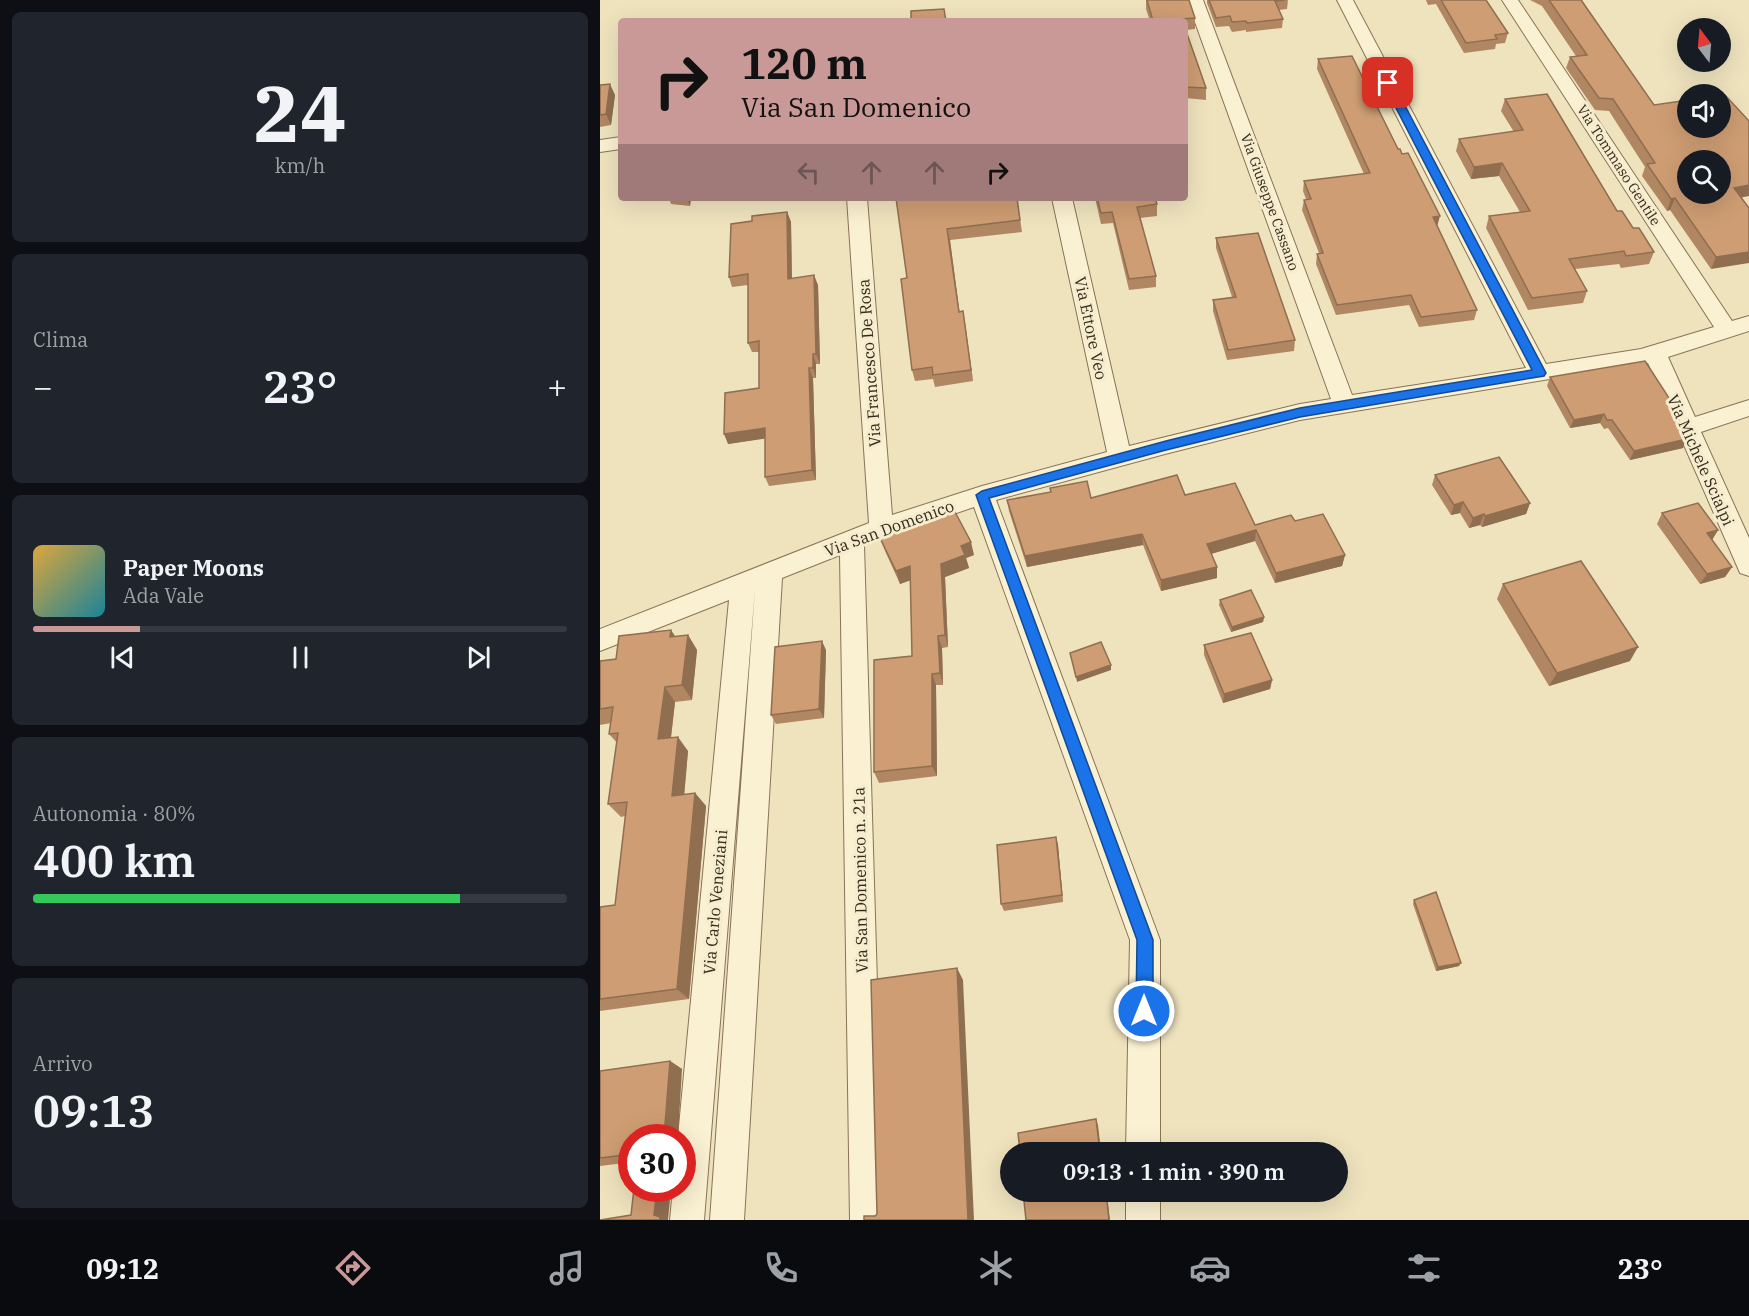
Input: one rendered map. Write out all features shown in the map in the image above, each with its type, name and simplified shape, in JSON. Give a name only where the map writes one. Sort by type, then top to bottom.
[{"type":"street","name":"Via Giuseppe Cassano","points":[[1195,0],[1344,404]]},
{"type":"street","points":[[1345,0],[1540,373]]},
{"type":"street","name":"Via Tommaso Gentile","points":[[1510,0],[1727,330]]},
{"type":"street","points":[[600,146],[618,143]]},
{"type":"street","name":"Via Francesco De Rosa","points":[[857,201],[881,528]]},
{"type":"street","name":"Via Ettore Veo","points":[[1063,201],[1120,458]]},
{"type":"street","name":"Via San Domenico","points":[[600,640],[852,539],[982,495],[1277,418],[1344,404],[1642,357],[1749,323]]},
{"type":"street","name":"Via Michele Scialpi","points":[[1655,352],[1749,566]]},
{"type":"street","points":[[1688,428],[1749,408]]},
{"type":"street","points":[[982,495],[1145,940],[1143,1142]]},
{"type":"street","name":"Via San Domenico n. 21a","points":[[852,539],[867,1220]]},
{"type":"street","points":[[727,1220],[771,573]]},
{"type":"street","name":"Via Carlo Veneziani","points":[[687,1220],[743,584]]},
{"type":"street","points":[[1143,1202],[1143,1220]]},
{"type":"building","points":[[1147,0],[1189,0],[1195,18],[1188,19],[1152,18]]},
{"type":"building","points":[[1209,0],[1285,0],[1275,1],[1283,19],[1247,23],[1246,21],[1232,22],[1230,16],[1216,18]]},
{"type":"building","points":[[1441,0],[1486,0],[1508,33],[1495,35],[1497,39],[1466,43]]},
{"type":"building","points":[[1549,0],[1581,0],[1654,105],[1677,102],[1677,138],[1731,138],[1731,102],[1749,121],[1749,185],[1734,188],[1749,208],[1749,252],[1716,257],[1679,204],[1731,204],[1731,150],[1677,150],[1677,201],[1675,198],[1671,199],[1647,164],[1655,163],[1613,99],[1599,98],[1570,57],[1587,55]]},
{"type":"building","points":[[944,9],[946,18],[911,18],[911,11]]},
{"type":"building","points":[[1188,37],[1206,88],[1188,87]]},
{"type":"building","points":[[1352,56],[1398,149],[1402,154],[1408,153],[1440,216],[1433,217],[1477,310],[1421,317],[1411,295],[1337,305],[1317,254],[1323,253],[1304,200],[1311,199],[1304,181],[1370,173],[1318,59]]},
{"type":"building","points":[[610,84],[606,114],[600,115],[600,85]]},
{"type":"building","points":[[1547,94],[1617,211],[1622,211],[1633,228],[1639,228],[1654,252],[1626,256],[1624,251],[1569,259],[1587,291],[1532,298],[1489,216],[1530,211],[1502,163],[1474,167],[1459,139],[1523,130],[1505,99]]},
{"type":"building","points":[[896,201],[1017,201],[1020,220],[947,229],[959,312],[963,311],[971,370],[933,375],[932,367],[912,370],[901,279],[907,278]]},
{"type":"building","points":[[1098,201],[1156,201],[1157,204],[1137,207],[1156,276],[1129,279],[1112,212],[1101,213]]},
{"type":"building","points":[[787,212],[788,279],[814,275],[816,354],[813,354],[813,368],[809,368],[812,470],[765,477],[765,428],[724,434],[725,393],[759,388],[759,341],[748,343],[748,274],[729,277],[731,224],[752,221],[752,216]]},
{"type":"building","points":[[1258,233],[1295,340],[1228,350],[1213,300],[1236,297],[1216,238]]},
{"type":"building","points":[[1645,361],[1671,401],[1687,439],[1634,451],[1612,420],[1607,420],[1604,414],[1574,420],[1550,377]]},
{"type":"building","points":[[1499,457],[1530,503],[1473,518],[1463,502],[1454,505],[1435,475]]},
{"type":"building","points":[[1177,475],[1185,495],[1235,483],[1255,525],[1291,515],[1295,521],[1323,514],[1345,555],[1276,573],[1256,530],[1207,544],[1217,567],[1161,580],[1142,534],[1025,556],[1007,500],[1051,492],[1050,488],[1087,481],[1091,498]]},
{"type":"building","points":[[1698,503],[1718,530],[1707,533],[1732,567],[1707,574],[1662,513]]},
{"type":"building","points":[[954,510],[971,542],[961,546],[965,555],[941,564],[945,635],[938,636],[940,673],[932,674],[932,766],[874,772],[874,660],[912,656],[910,566],[896,571],[880,538]]},
{"type":"building","points":[[1581,561],[1638,647],[1557,673],[1503,584]]},
{"type":"building","points":[[1251,590],[1264,617],[1232,627],[1220,600]]},
{"type":"building","points":[[671,630],[670,637],[688,635],[682,685],[665,687],[658,739],[678,737],[672,796],[695,793],[677,989],[600,999],[600,907],[615,905],[627,802],[608,804],[618,733],[609,734],[613,707],[600,709],[600,661],[616,659],[619,636]]},
{"type":"building","points":[[1251,633],[1272,680],[1224,694],[1204,645]]},
{"type":"building","points":[[822,641],[819,709],[771,715],[775,647]]},
{"type":"building","points":[[1101,642],[1111,665],[1076,677],[1070,653]]},
{"type":"building","points":[[1056,837],[1062,895],[1001,904],[997,845]]},
{"type":"building","points":[[1436,892],[1461,963],[1438,967],[1414,900]]},
{"type":"building","points":[[957,968],[968,1220],[864,1220],[864,1216],[877,1214],[871,980]]},
{"type":"building","points":[[670,1061],[665,1124],[618,1124],[618,1156],[600,1158],[600,1071]]},
{"type":"building","points":[[1096,1119],[1099,1142],[1019,1142],[1018,1133]]},
{"type":"building","points":[[632,1202],[655,1202],[654,1215],[660,1217],[660,1220],[600,1220],[631,1215]]},
{"type":"building","points":[[1024,1202],[1107,1202],[1109,1220],[1026,1220]]},
{"type":"route","points":[[1144,1011],[1145,940],[982,495],[1166,445],[1300,412],[1540,373],[1388,83]]}]
